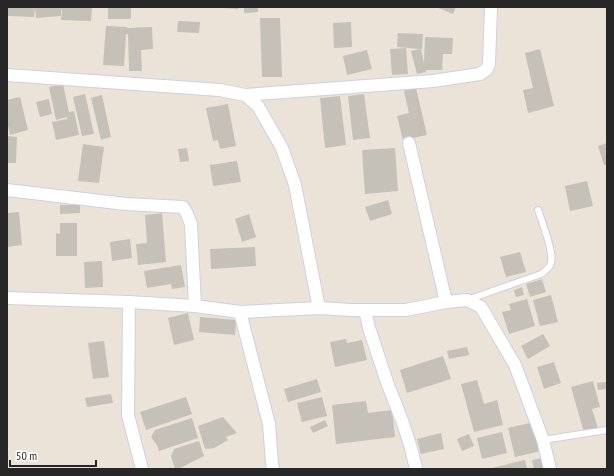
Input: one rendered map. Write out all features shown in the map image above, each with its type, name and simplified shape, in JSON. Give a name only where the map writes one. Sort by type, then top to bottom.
[{"type":"street","points":[[7,75],[220,90],[245,95],[432,81],[480,74],[487,69],[489,64],[491,7]]},
{"type":"street","points":[[245,95],[258,106],[282,148],[295,185],[319,308]]},
{"type":"street","points":[[409,143],[446,302]]},
{"type":"street","points":[[7,190],[126,204],[183,207],[191,224],[195,306]]},
{"type":"street","points":[[7,298],[129,302],[195,306],[240,312],[319,308],[406,310],[446,302],[467,300],[481,307],[515,365],[543,440],[550,469]]},
{"type":"street","points":[[129,302],[128,415],[142,469]]},
{"type":"street","points":[[365,310],[369,328],[408,437],[416,469]]},
{"type":"street","points":[[240,312],[269,424],[273,469]]},
{"type":"lane","points":[[467,300],[541,274],[547,270],[551,263],[552,254],[538,210]]},
{"type":"lane","points":[[543,440],[607,430]]},
{"type":"building","points":[[7,7],[35,7],[34,17],[7,16]]},
{"type":"building","points":[[35,7],[92,7],[91,21],[61,20],[62,10],[61,16],[36,18]]},
{"type":"building","points":[[108,7],[131,7],[131,19],[108,19]]},
{"type":"building","points":[[238,7],[238,9],[223,8]]},
{"type":"building","points":[[244,7],[258,7],[258,12],[244,13]]},
{"type":"building","points":[[436,7],[456,7],[453,14]]},
{"type":"building","points":[[260,18],[280,18],[282,77],[262,77]]},
{"type":"building","points":[[178,21],[200,22],[199,33],[177,32]]},
{"type":"building","points":[[351,22],[352,47],[334,48],[333,23]]},
{"type":"building","points":[[106,26],[127,28],[152,27],[153,49],[141,50],[142,71],[129,71],[128,34],[126,34],[124,66],[103,65]]},
{"type":"building","points":[[398,33],[423,34],[421,49],[424,63],[425,37],[453,38],[452,54],[443,54],[442,70],[426,70],[426,72],[417,74],[411,51],[420,49],[397,47]]},
{"type":"building","points":[[406,48],[408,74],[392,75],[390,49]]},
{"type":"building","points":[[540,49],[554,106],[528,113],[523,90],[533,88],[525,53]]},
{"type":"building","points":[[367,50],[372,69],[347,75],[343,56]]},
{"type":"building","points":[[63,84],[69,112],[74,111],[79,135],[56,140],[52,122],[67,119],[67,117],[56,120],[49,87]]},
{"type":"building","points":[[416,88],[427,135],[403,140],[397,116],[409,113],[404,91]]},
{"type":"building","points":[[85,94],[94,134],[82,136],[73,97]]},
{"type":"building","points":[[364,94],[370,138],[353,140],[348,96]]},
{"type":"building","points":[[102,95],[111,137],[101,140],[91,98]]},
{"type":"building","points":[[340,96],[346,145],[325,148],[320,98]]},
{"type":"building","points":[[20,97],[28,130],[10,135],[7,121],[7,100]]},
{"type":"building","points":[[49,99],[52,114],[40,117],[36,102]]},
{"type":"building","points":[[228,104],[236,146],[220,149],[218,140],[213,141],[206,108]]},
{"type":"building","points":[[7,136],[17,137],[16,163],[7,163]]},
{"type":"building","points":[[607,143],[607,165],[604,165],[598,146]]},
{"type":"building","points":[[83,144],[104,147],[99,183],[78,181]]},
{"type":"building","points":[[187,148],[189,161],[180,162],[178,149]]},
{"type":"building","points":[[395,148],[398,191],[365,194],[362,150]]},
{"type":"building","points":[[237,161],[241,182],[213,186],[210,165]]},
{"type":"building","points":[[587,181],[593,206],[570,211],[565,186]]},
{"type":"building","points":[[388,200],[392,214],[370,221],[365,207]]},
{"type":"building","points":[[60,205],[80,205],[80,213],[60,214]]},
{"type":"building","points":[[19,212],[22,245],[7,247],[7,213]]},
{"type":"building","points":[[162,213],[166,262],[138,265],[136,244],[147,243],[145,215]]},
{"type":"building","points":[[249,214],[256,237],[242,242],[235,219]]},
{"type":"building","points":[[60,223],[77,223],[77,256],[56,256],[56,233],[60,234]]},
{"type":"building","points":[[130,239],[132,258],[112,261],[110,242]]},
{"type":"building","points":[[255,247],[256,266],[211,269],[210,249]]},
{"type":"building","points":[[520,252],[526,272],[506,277],[500,257]]},
{"type":"building","points":[[102,261],[103,287],[85,288],[84,262]]},
{"type":"building","points":[[181,265],[185,287],[172,289],[171,284],[147,288],[144,271]]},
{"type":"building","points":[[542,279],[546,292],[530,297],[526,284]]},
{"type":"building","points":[[522,287],[524,295],[516,297],[514,290]]},
{"type":"building","points":[[551,295],[558,322],[540,326],[533,300]]},
{"type":"building","points":[[527,299],[535,326],[509,334],[502,312],[511,310],[509,304]]},
{"type":"building","points":[[188,313],[194,340],[174,345],[168,318]]},
{"type":"building","points":[[200,317],[236,320],[235,335],[199,332]]},
{"type":"building","points":[[543,334],[550,346],[528,359],[521,346]]},
{"type":"building","points":[[346,339],[347,343],[362,340],[367,360],[335,367],[330,342]]},
{"type":"building","points":[[104,341],[109,377],[93,379],[88,343]]},
{"type":"building","points":[[467,347],[469,355],[449,359],[447,351]]},
{"type":"building","points":[[443,356],[451,379],[407,393],[400,370]]},
{"type":"building","points":[[554,362],[561,383],[544,389],[537,367]]},
{"type":"building","points":[[317,379],[321,392],[288,402],[284,389]]},
{"type":"building","points":[[477,380],[484,404],[497,400],[503,425],[474,432],[461,384]]},
{"type":"building","points":[[593,381],[600,407],[592,409],[599,432],[585,436],[571,387]]},
{"type":"building","points":[[606,382],[607,389],[598,390],[597,383]]},
{"type":"building","points":[[111,394],[113,403],[87,407],[85,398]]},
{"type":"building","points":[[186,397],[192,414],[146,430],[140,412]]},
{"type":"building","points":[[322,397],[327,416],[302,422],[297,403]]},
{"type":"building","points":[[366,401],[368,413],[392,410],[395,437],[336,444],[332,405]]},
{"type":"building","points":[[223,417],[237,433],[226,437],[228,440],[214,448],[205,449],[198,426]]},
{"type":"building","points":[[192,418],[198,438],[159,451],[157,445],[151,437],[155,430]]},
{"type":"building","points":[[325,420],[328,426],[313,433],[310,427]]},
{"type":"building","points":[[534,422],[541,451],[515,457],[508,428]]},
{"type":"building","points":[[502,432],[507,453],[482,459],[477,438]]},
{"type":"building","points":[[441,433],[444,449],[421,454],[417,439]]},
{"type":"building","points":[[469,434],[474,446],[462,451],[457,439]]},
{"type":"building","points":[[199,441],[204,456],[178,469],[175,469],[171,456],[174,449]]},
{"type":"building","points":[[542,458],[544,469],[534,469],[532,460]]},
{"type":"building","points":[[525,460],[527,469],[492,469],[492,468]]}]
